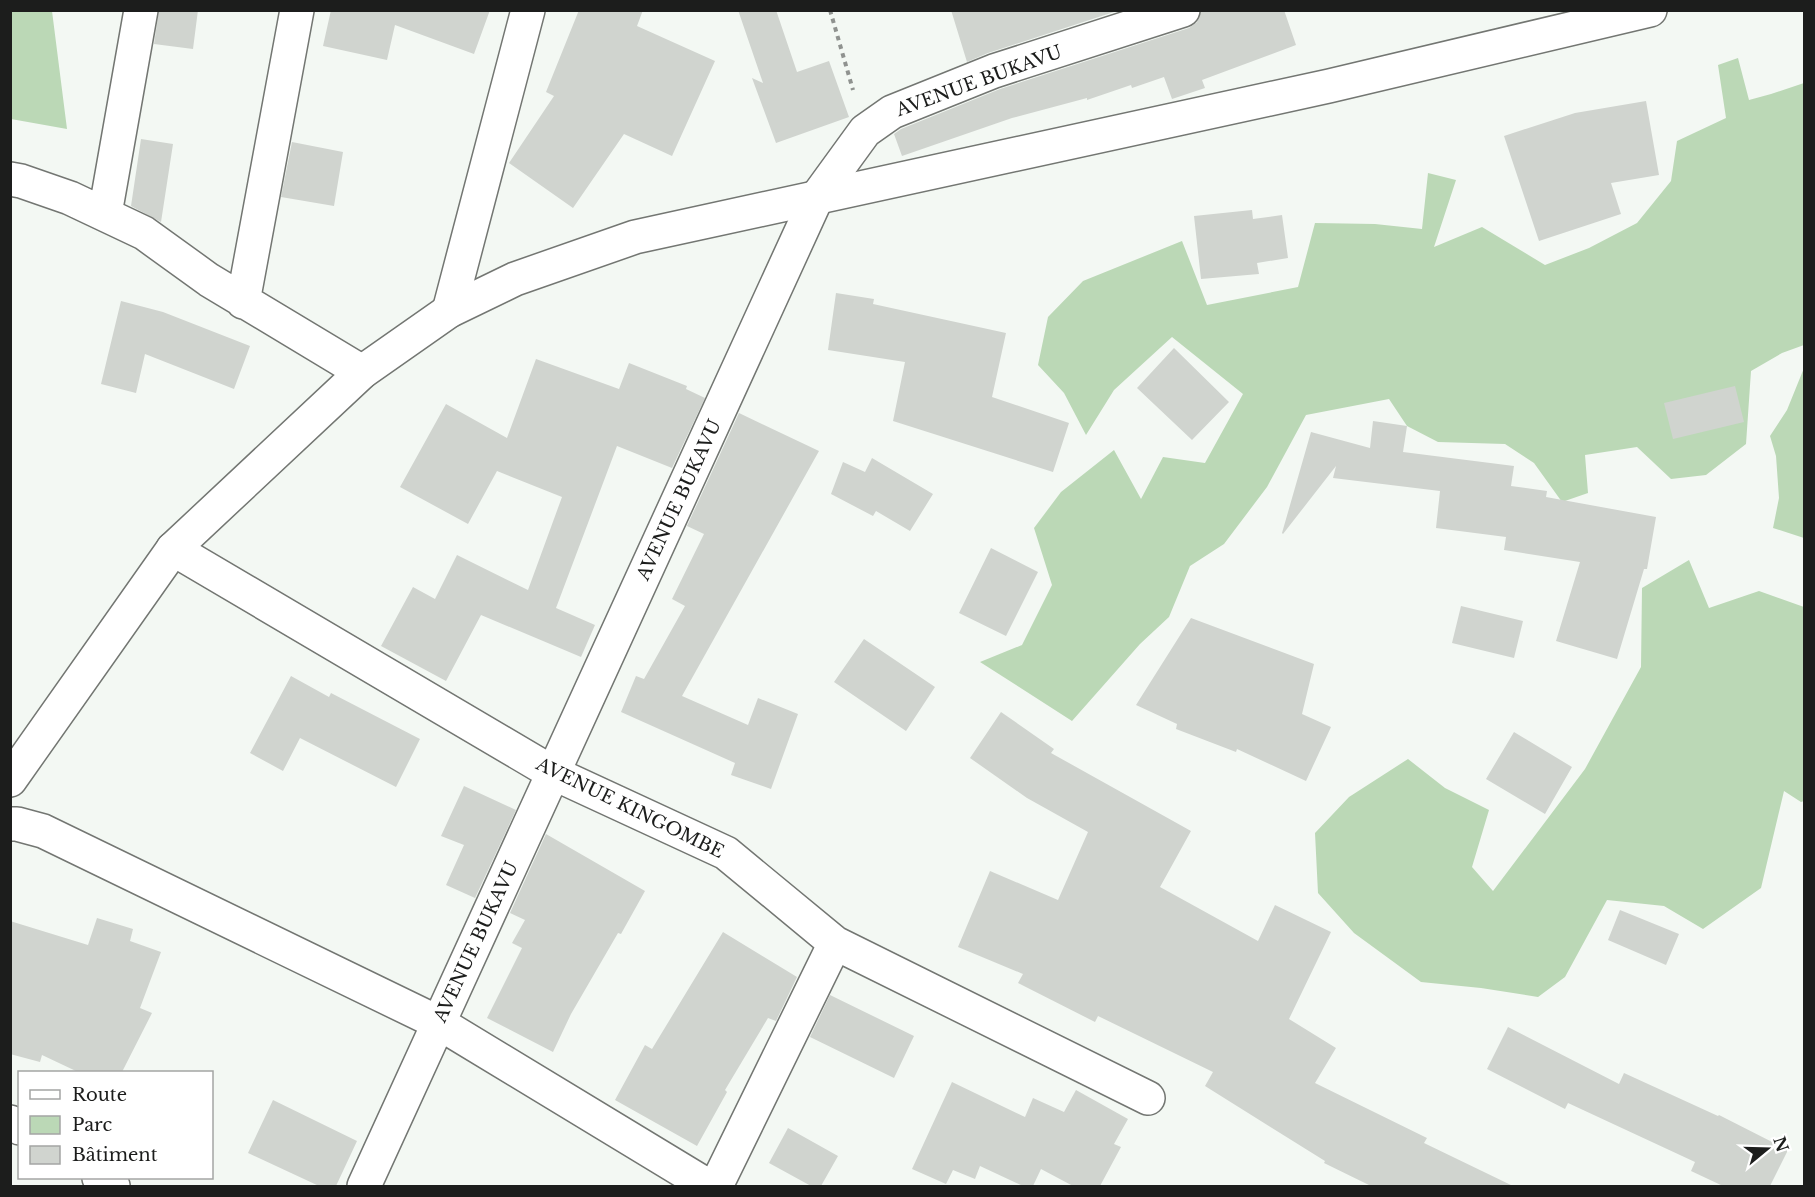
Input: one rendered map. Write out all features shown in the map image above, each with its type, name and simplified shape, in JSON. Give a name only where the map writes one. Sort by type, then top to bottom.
[{"type":"street","points":[[105,214],[141,10]]},
{"type":"street","points":[[243,302],[297,10]]},
{"type":"street","points":[[449,311],[528,10]]},
{"type":"street","name":"AVENUE BUKAVU","points":[[364,1186],[817,197],[865,131],[892,112],[994,71],[1183,10]]},
{"type":"street","points":[[10,780],[21,753],[173,549],[362,372],[449,311],[515,279],[634,237],[1329,86],[1650,10]]},
{"type":"street","points":[[10,179],[70,198],[144,233],[243,302],[362,372]]},
{"type":"street","name":"AVENUE KINGOMBE","points":[[173,549],[553,774],[726,853],[835,943],[1148,1098]]},
{"type":"street","points":[[10,824],[43,831],[439,1023],[708,1186]]},
{"type":"street","points":[[716,1186],[835,943]]},
{"type":"path","points":[[830,10],[865,131]]},
{"type":"green space","points":[[10,11],[52,11],[67,129],[11,119]]},
{"type":"green space","points":[[1738,58],[1749,100],[1804,83],[1804,345],[1782,353],[1751,371],[1746,444],[1706,475],[1671,479],[1637,447],[1585,455],[1588,493],[1562,502],[1534,463],[1505,444],[1438,442],[1407,426],[1389,399],[1306,415],[1267,487],[1224,544],[1190,566],[1169,617],[1140,644],[1072,721],[980,662],[1022,645],[1052,585],[1034,528],[1061,492],[1114,450],[1141,499],[1163,457],[1205,463],[1243,394],[1172,337],[1114,390],[1086,435],[1064,393],[1038,365],[1048,317],[1083,281],[1182,241],[1207,305],[1298,287],[1315,223],[1375,224],[1422,229],[1428,173],[1456,180],[1434,247],[1482,227],[1545,265],[1589,248],[1637,223],[1671,181],[1677,141],[1726,118],[1718,65]]},
{"type":"green space","points":[[1804,368],[1804,538],[1773,528],[1779,498],[1776,456],[1770,436],[1787,410]]},
{"type":"green space","points":[[1689,560],[1709,608],[1759,591],[1804,607],[1804,801],[1801,802],[1784,791],[1761,888],[1703,929],[1664,906],[1607,900],[1565,977],[1538,997],[1421,982],[1354,933],[1318,893],[1315,833],[1349,797],[1408,759],[1445,788],[1489,810],[1472,867],[1493,891],[1585,769],[1641,667],[1642,588]]},
{"type":"building","points":[[159,10],[198,10],[193,49],[154,44]]},
{"type":"building","points":[[331,10],[490,10],[474,54],[395,25],[387,60],[323,46]]},
{"type":"building","points":[[579,10],[643,10],[637,26],[715,61],[672,156],[624,134],[573,208],[509,163],[554,96],[546,92]]},
{"type":"building","points":[[738,10],[776,10],[797,72],[829,61],[849,117],[776,143],[752,78],[763,83]]},
{"type":"building","points":[[951,10],[1120,10],[967,62]]},
{"type":"building","points":[[1201,10],[1284,10],[1296,45],[1202,80],[1205,88],[1172,99],[1164,77],[1132,88],[1131,85],[1087,100],[1087,98],[1012,118],[902,156],[894,134],[901,129],[1000,89],[1189,28],[1197,22]]},
{"type":"building","points":[[1646,101],[1659,175],[1611,183],[1621,214],[1539,241],[1504,136],[1575,113]]},
{"type":"building","points":[[141,139],[173,144],[161,222],[131,206]]},
{"type":"building","points":[[292,142],[343,152],[334,206],[281,197]]},
{"type":"building","points":[[1252,210],[1253,219],[1282,215],[1288,258],[1257,263],[1259,274],[1201,279],[1194,216]]},
{"type":"building","points":[[836,293],[874,299],[873,304],[1006,333],[992,397],[1069,423],[1053,472],[893,421],[905,362],[828,350]]},
{"type":"building","points":[[121,301],[163,312],[250,346],[234,389],[145,354],[136,393],[101,384]]},
{"type":"building","points":[[1174,348],[1229,402],[1192,440],[1137,388]]},
{"type":"building","points":[[536,359],[619,389],[629,363],[687,386],[686,389],[705,398],[672,468],[617,446],[556,608],[595,625],[581,657],[481,615],[446,681],[381,646],[413,587],[435,599],[457,555],[528,590],[562,497],[497,471],[468,524],[400,487],[446,404],[507,438]]},
{"type":"building","points":[[1735,386],[1744,422],[1673,439],[1664,403]]},
{"type":"building","points":[[739,413],[819,451],[682,696],[748,725],[758,698],[798,714],[771,789],[731,775],[735,763],[621,712],[636,676],[644,679],[685,606],[672,599],[704,534],[687,526]]},
{"type":"building","points":[[1373,421],[1407,426],[1403,452],[1514,466],[1511,486],[1547,491],[1546,497],[1656,517],[1647,569],[1644,569],[1617,659],[1556,641],[1580,562],[1504,550],[1506,537],[1436,528],[1440,491],[1333,478],[1336,466],[1283,534],[1311,432],[1370,448]]},
{"type":"building","points":[[872,458],[933,494],[910,531],[876,511],[873,516],[831,494],[843,462],[865,472]]},
{"type":"building","points":[[991,548],[1038,572],[1006,636],[959,613]]},
{"type":"building","points":[[1461,606],[1523,621],[1514,658],[1452,643]]},
{"type":"building","points":[[1191,618],[1314,664],[1302,714],[1331,727],[1306,781],[1237,749],[1236,752],[1176,729],[1177,724],[1136,705]]},
{"type":"building","points":[[864,639],[935,687],[906,731],[834,682]]},
{"type":"building","points":[[291,676],[329,697],[331,693],[420,739],[396,787],[300,738],[283,771],[250,753]]},
{"type":"building","points":[[1001,712],[1054,749],[1051,753],[1191,831],[1160,887],[1258,941],[1275,905],[1331,932],[1289,1019],[1336,1048],[1315,1083],[1427,1138],[1424,1143],[1513,1186],[1371,1186],[1324,1163],[1325,1161],[1205,1086],[1213,1072],[1098,1016],[1095,1022],[1018,983],[1023,974],[958,947],[990,871],[1058,900],[1088,832],[1027,798],[970,758]]},
{"type":"building","points":[[1514,732],[1572,767],[1545,814],[1486,779]]},
{"type":"building","points":[[464,786],[516,810],[475,898],[446,885],[464,845],[441,836]]},
{"type":"building","points":[[546,834],[645,891],[571,1014],[553,1052],[487,1018],[522,948],[512,943],[525,920],[510,913]]},
{"type":"building","points":[[1620,910],[1679,934],[1666,965],[1608,940]]},
{"type":"building","points":[[97,918],[133,929],[130,941],[161,952],[140,1008],[152,1013],[123,1071],[76,1071],[42,1055],[40,1062],[10,1054],[10,921],[88,945]]},
{"type":"building","points":[[723,932],[797,977],[776,1021],[768,1018],[725,1090],[727,1092],[697,1146],[615,1100],[645,1045],[652,1049]]},
{"type":"building","points":[[830,995],[914,1036],[894,1078],[810,1037]]},
{"type":"building","points":[[1508,1027],[1619,1084],[1624,1073],[1719,1115],[1788,1150],[1770,1186],[1723,1186],[1691,1171],[1695,1162],[1568,1103],[1565,1109],[1487,1069]]},
{"type":"building","points":[[952,1082],[1025,1117],[1033,1098],[1064,1112],[1076,1090],[1128,1119],[1114,1144],[1121,1147],[1100,1186],[1073,1186],[1041,1169],[1033,1186],[1023,1186],[980,1166],[975,1179],[953,1170],[946,1184],[912,1169]]},
{"type":"building","points":[[273,1100],[357,1141],[336,1186],[319,1186],[248,1153]]},
{"type":"building","points":[[788,1128],[838,1156],[821,1186],[811,1186],[769,1163]]}]
